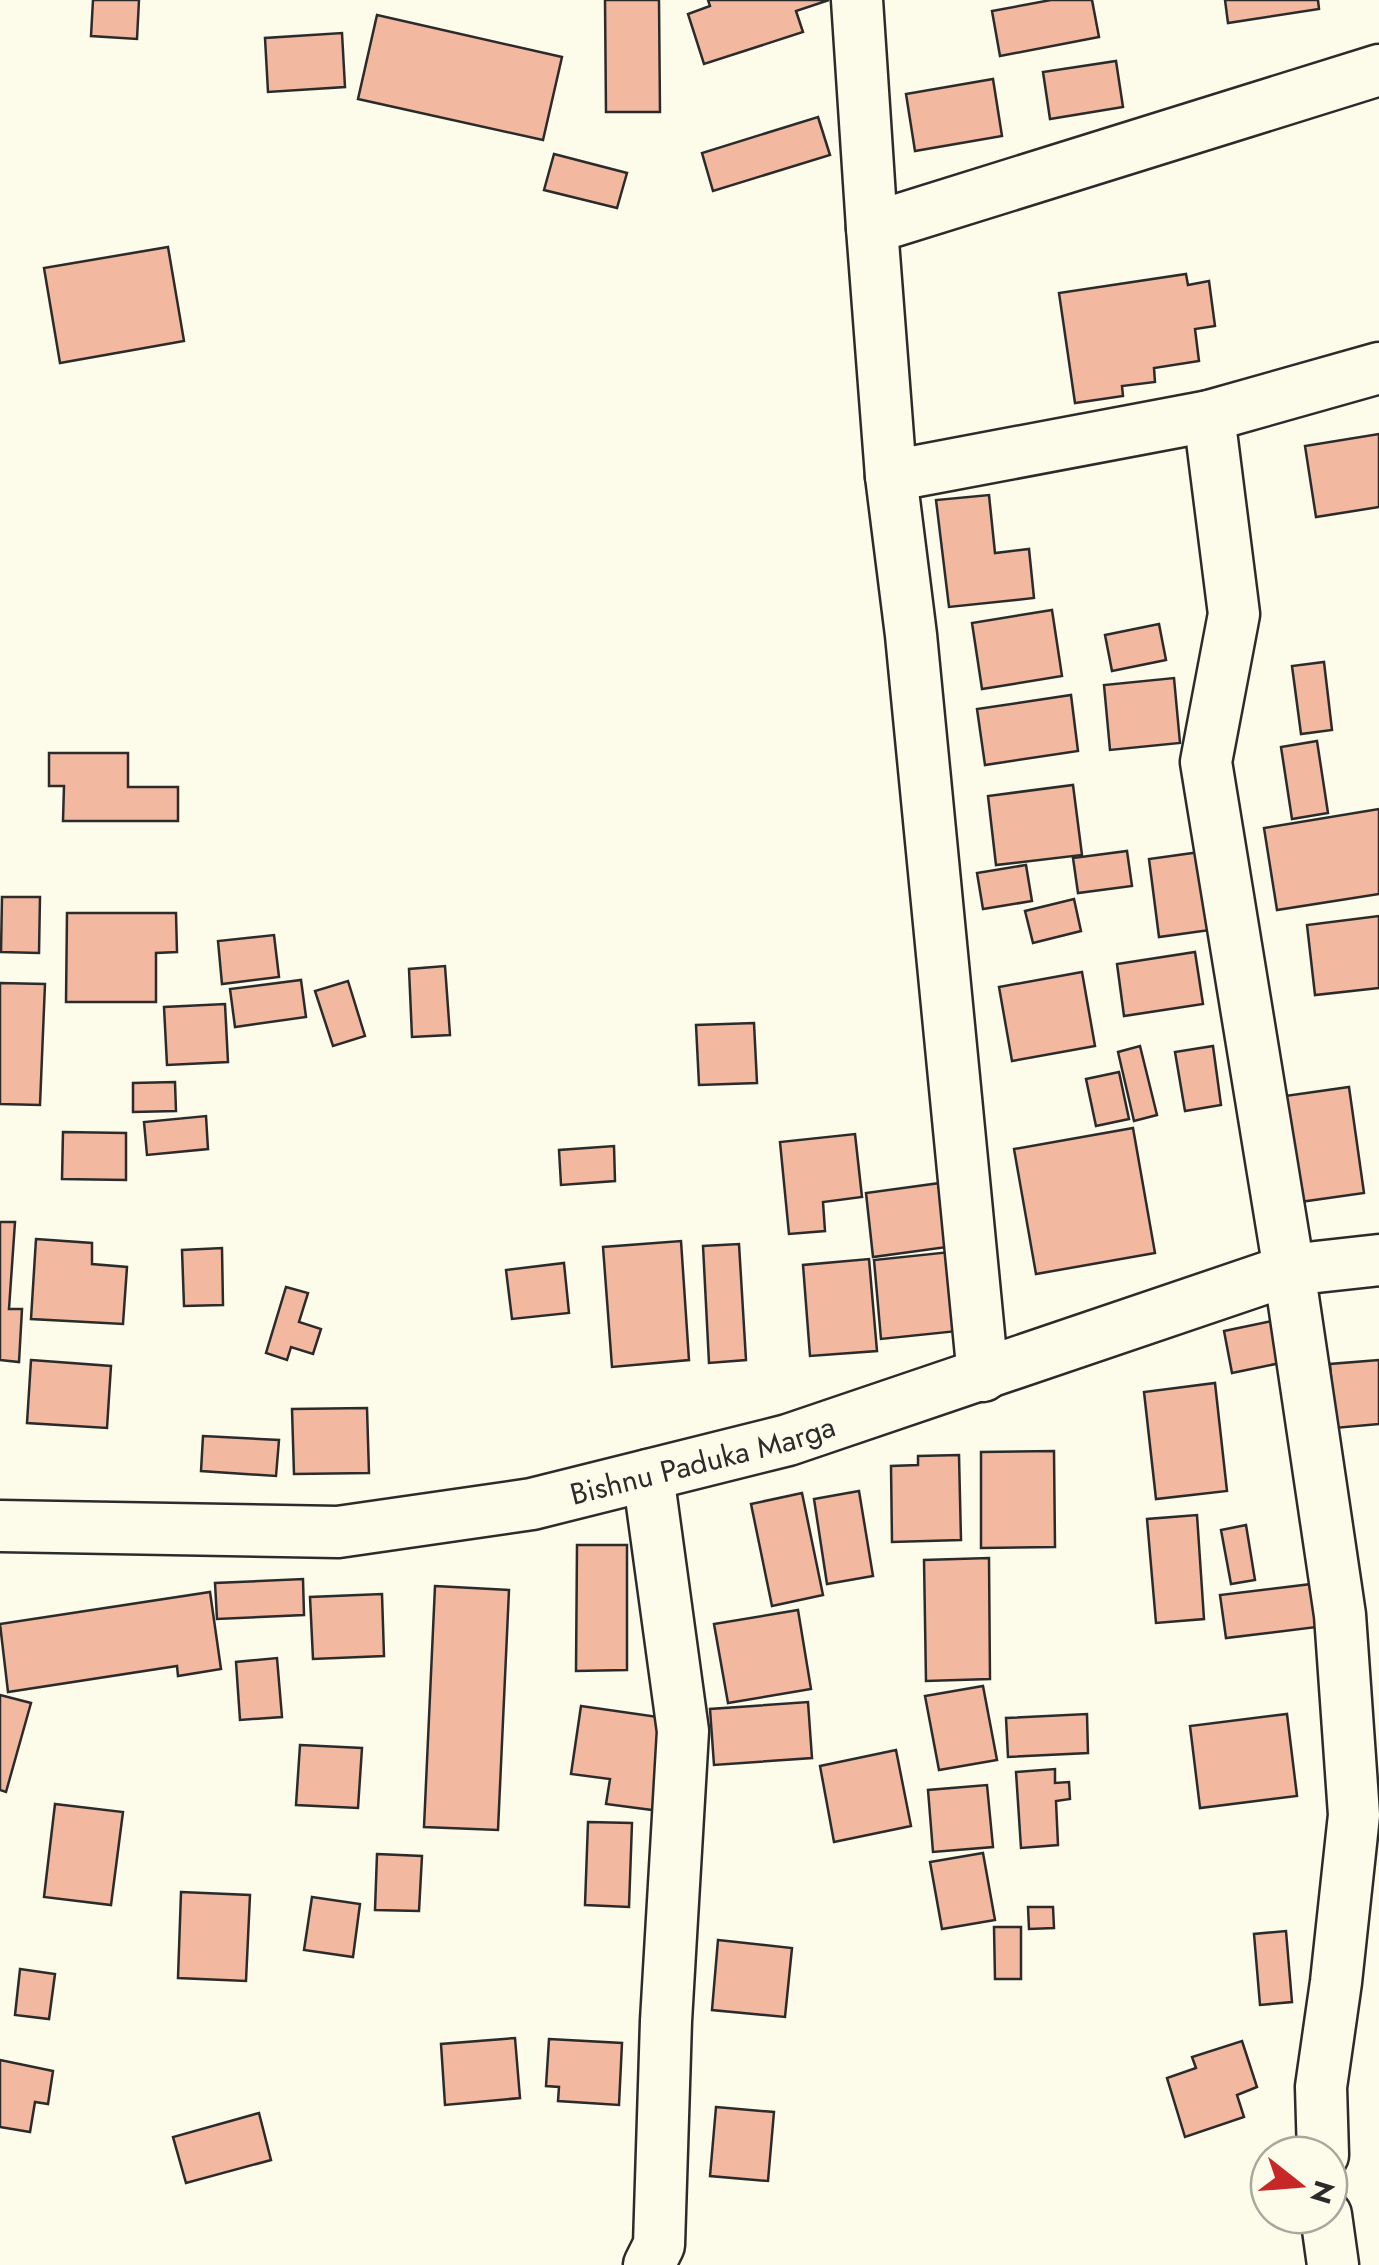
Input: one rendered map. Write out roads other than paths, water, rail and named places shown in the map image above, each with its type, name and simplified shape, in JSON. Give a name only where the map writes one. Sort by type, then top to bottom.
[{"type":"street","points":[[857,0],[891,476],[911,636],[983,1376]]},
{"type":"street","points":[[872,228],[1379,70]]},
{"type":"street","points":[[891,476],[1208,416],[1379,368]]},
{"type":"street","points":[[1208,416],[1234,614],[1206,762],[1290,1270],[1340,1615],[1354,1815],[1321,2086],[1322,2135]]},
{"type":"street","name":"Bishnu Paduka Marga","points":[[0,1526],[338,1532],[532,1504],[788,1440],[1290,1270],[1379,1260]]},
{"type":"street","points":[[648,1475],[683,1731],[666,2020],[663,2258]]},
{"type":"street","points":[[1329,2235],[1333,2265]]}]
